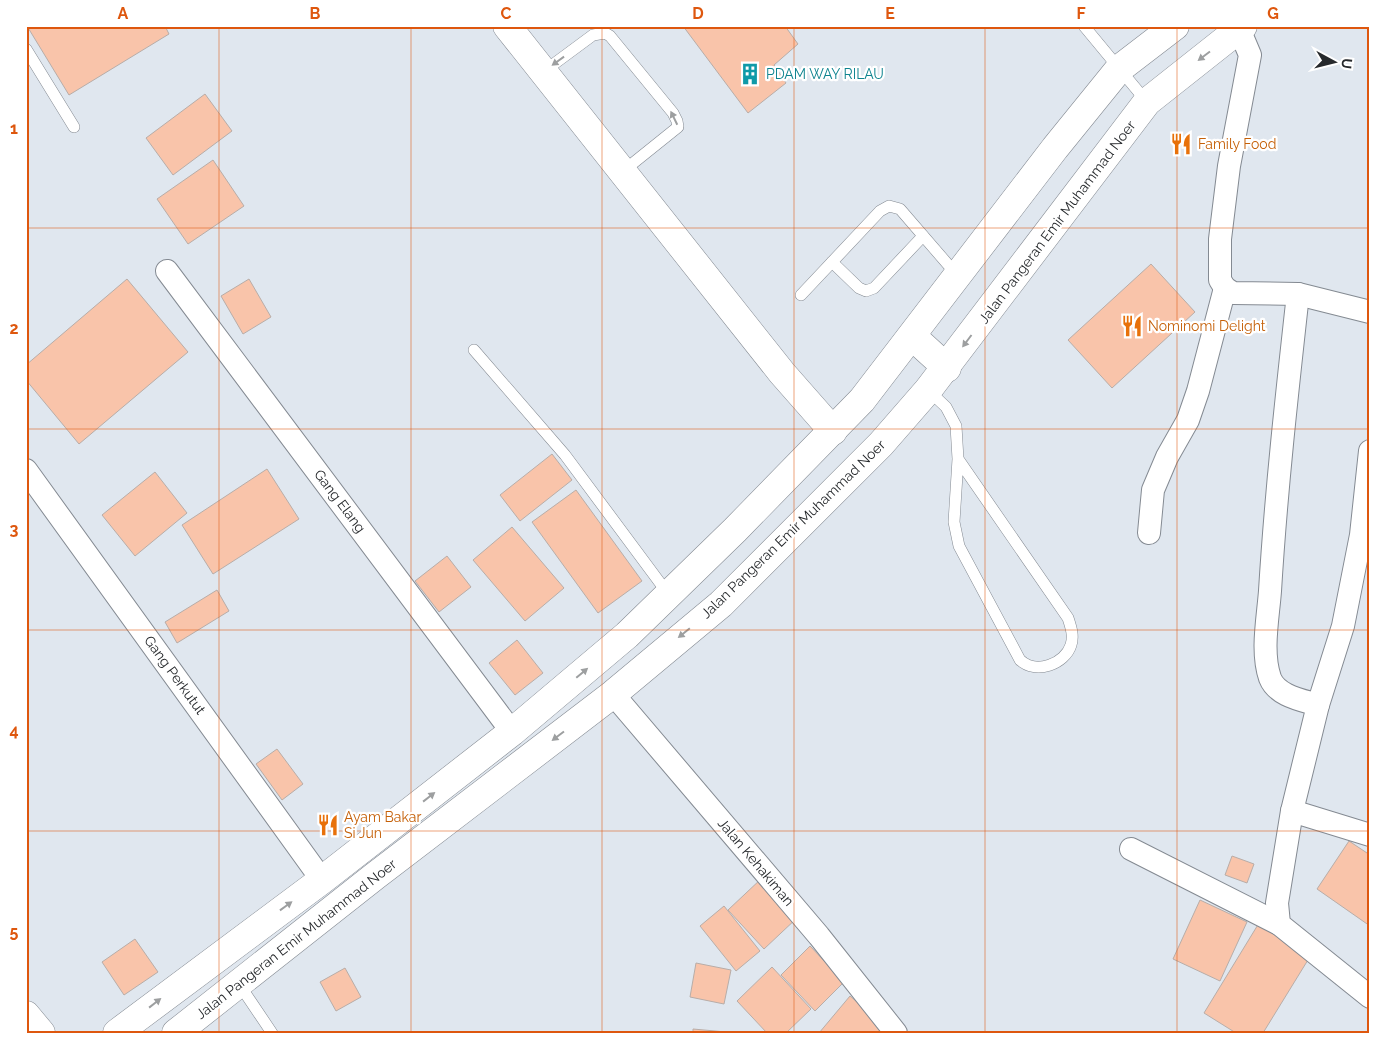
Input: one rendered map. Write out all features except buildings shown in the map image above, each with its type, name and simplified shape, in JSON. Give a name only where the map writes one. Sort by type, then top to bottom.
[{"type":"main road","points":[[507,26],[782,373],[833,431]]},
{"type":"main road","points":[[117,1033],[322,880],[512,732],[627,635],[862,400],[1119,69],[1176,26]]},
{"type":"main road","name":"Jalan Pangeran Emir Muhammad Noer","points":[[176,1033],[375,876],[614,694],[721,604],[880,444],[947,368],[1147,102],[1241,28]]},
{"type":"main road","points":[[912,336],[947,368]]},
{"type":"main road","points":[[627,635],[650,662]]},
{"type":"main road","points":[[357,852],[375,876]]},
{"type":"main road","points":[[26,1015],[41,1033]]},
{"type":"street","points":[[1241,28],[1250,55],[1228,166],[1220,239],[1220,280],[1225,288],[1233,293],[1248,295],[1298,294],[1370,312]]},
{"type":"street","name":"Gang Elang","points":[[167,271],[512,732]]},
{"type":"street","points":[[1149,533],[1154,490],[1167,457],[1188,420],[1198,391],[1225,288]]},
{"type":"street","points":[[1298,294],[1274,510],[1266,651],[1270,678],[1275,687],[1293,697],[1318,705]]},
{"type":"street","points":[[1279,924],[1278,903],[1292,811],[1318,705],[1343,626],[1365,535],[1370,451]]},
{"type":"street","name":"Gang Perkutut","points":[[26,470],[322,880]]},
{"type":"street","name":"Jalan Kehakiman","points":[[614,694],[819,936],[896,1033]]},
{"type":"street","points":[[1292,811],[1370,835]]},
{"type":"street","points":[[1130,849],[1279,924],[1370,997]]},
{"type":"lane","points":[[1084,26],[1147,102]]},
{"type":"lane","points":[[543,72],[594,35],[605,33],[610,36],[673,114],[678,127],[622,172]]},
{"type":"lane","points":[[26,49],[74,127]]},
{"type":"lane","points":[[801,294],[880,211],[889,206],[900,209],[958,275]]},
{"type":"lane","points":[[832,262],[860,288],[866,291],[874,288],[923,236]]},
{"type":"lane","points":[[474,350],[565,456],[669,595]]},
{"type":"lane","points":[[928,390],[953,418],[956,426],[958,459],[954,522],[959,546],[1020,660],[1033,668],[1045,666],[1062,658],[1068,651],[1072,636],[1068,618],[958,459]]},
{"type":"lane","points":[[239,984],[272,1033]]},
{"type":"place","name":"PDAM WAY RILAU","points":[[750,74]]},
{"type":"place","name":"Family Food","points":[[1181,144]]},
{"type":"place","name":"Nominomi Delight","points":[[1132,326]]},
{"type":"place","name":"Ayam Bakar Si Jun","points":[[328,825]]}]
